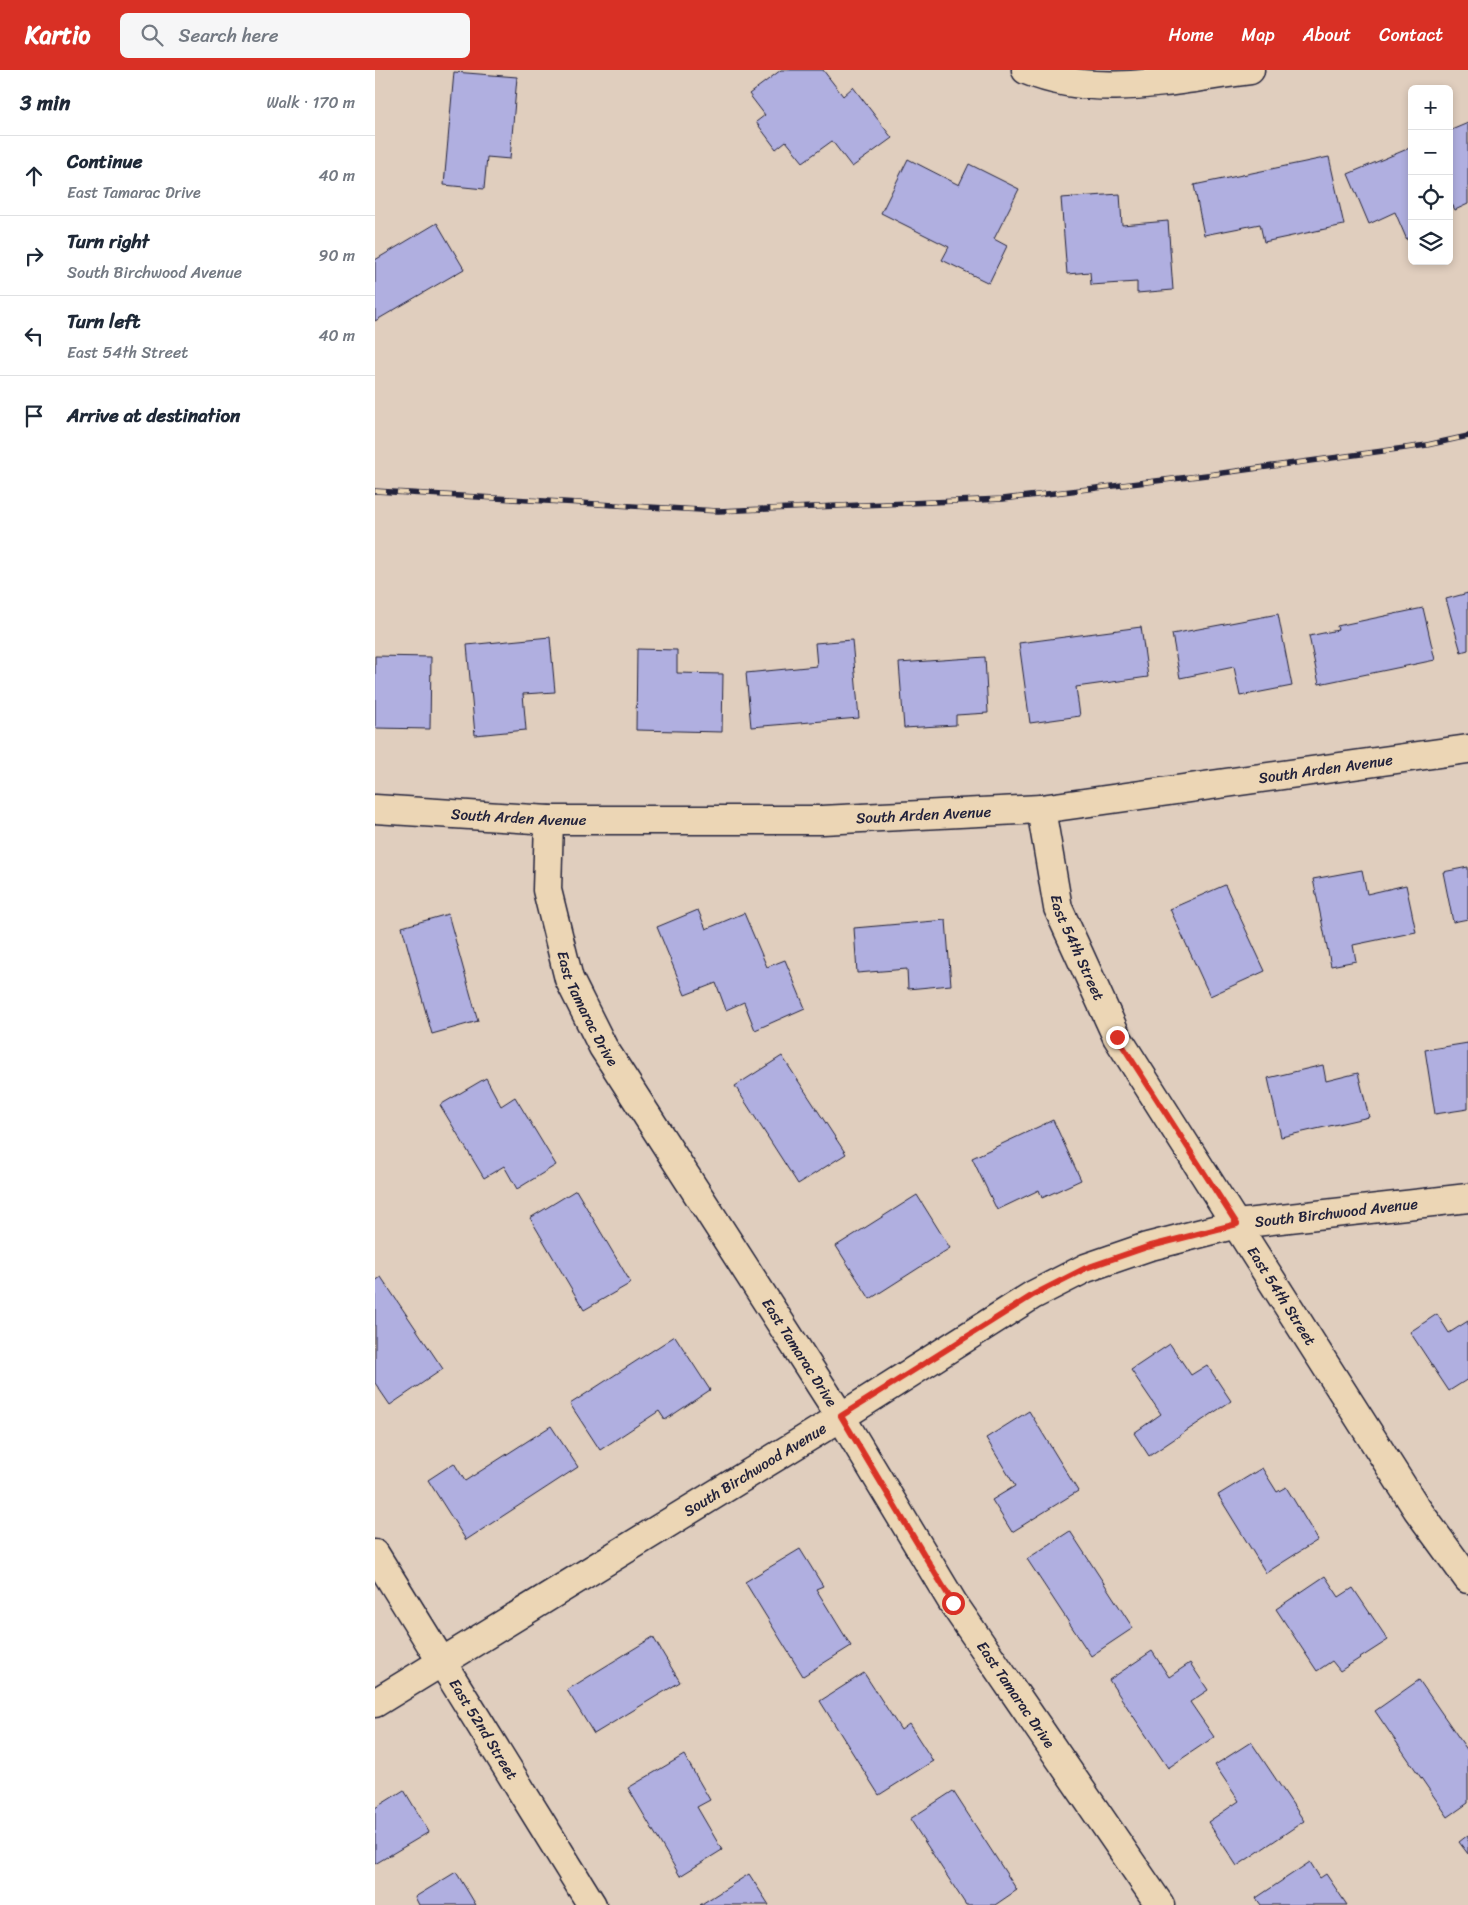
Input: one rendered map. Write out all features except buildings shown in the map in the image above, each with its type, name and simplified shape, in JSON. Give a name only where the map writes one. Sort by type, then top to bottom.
[{"type":"street","points":[[1026,70],[1042,77],[1075,84],[1119,87],[1250,70]]},
{"type":"street","name":"South Arden Avenue","points":[[375,809],[549,820],[822,820],[1041,809],[1468,749]]},
{"type":"street","name":"East 54th Street","points":[[1041,809],[1057,908],[1117,1037],[1417,1509],[1468,1579]]},
{"type":"street","name":"East Tamarac Drive","points":[[549,820],[547,890],[569,979],[603,1048],[841,1416],[953,1603],[1161,1905]]},
{"type":"street","name":"South Birchwood Avenue","points":[[375,1703],[841,1416],[1033,1295],[1086,1268],[1147,1247],[1237,1224],[1468,1198]]},
{"type":"street","name":"East 52nd Street","points":[[375,1554],[593,1905]]},
{"type":"railway","points":[[375,491],[718,511],[1003,499],[1215,474],[1427,445],[1468,436]]},
{"type":"route","points":[[953,1603],[841,1416],[1033,1295],[1086,1268],[1147,1247],[1237,1224],[1117,1037]]}]
